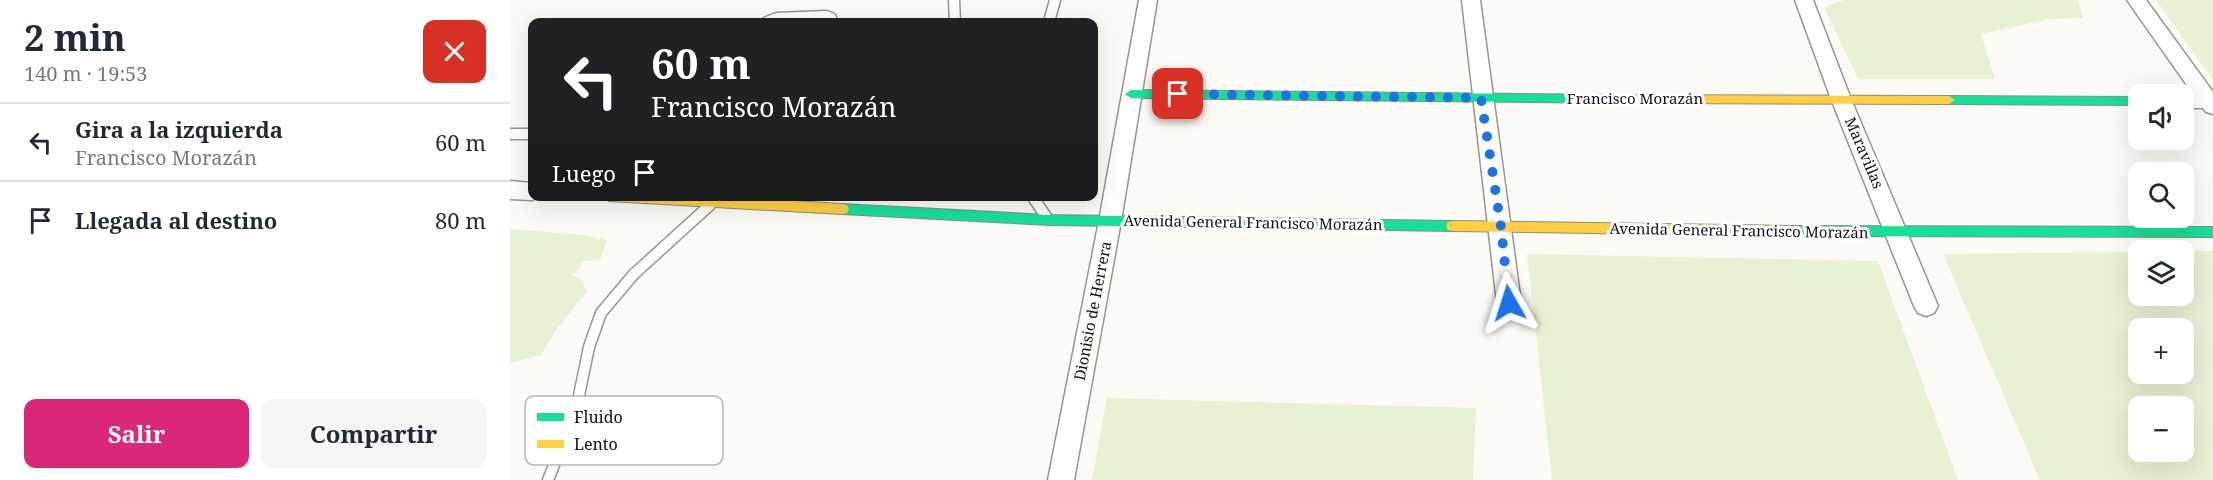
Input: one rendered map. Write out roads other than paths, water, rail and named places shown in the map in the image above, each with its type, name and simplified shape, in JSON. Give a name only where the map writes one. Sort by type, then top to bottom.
[{"type":"street","name":"Dionisio de Herrera","points":[[1061,480],[1110,221],[1148,0]]},
{"type":"street","points":[[1471,0],[1481,98],[1501,227],[1509,303]]},
{"type":"street","name":"Maravillas","points":[[1804,0],[1841,99],[1898,233],[1926,306]]},
{"type":"street","points":[[2136,0],[2212,103]]},
{"type":"street","name":"Francisco Morazán","points":[[1131,94],[2128,101]]},
{"type":"street","points":[[2194,102],[2212,103]]},
{"type":"street","points":[[510,190],[528,191]]},
{"type":"street","name":"Avenida General Francisco Morazán","points":[[733,201],[1049,220],[1898,233]]},
{"type":"street","points":[[1898,233],[2213,232]]},
{"type":"lane","points":[[954,0],[955,18]]},
{"type":"lane","points":[[1050,18],[1055,0]]},
{"type":"lane","points":[[777,18],[826,16],[831,18]]},
{"type":"lane","points":[[510,134],[528,134]]},
{"type":"lane","points":[[579,396],[589,347],[601,313],[648,260],[715,201]]},
{"type":"lane","points":[[1036,201],[1049,220]]},
{"type":"lane","points":[[548,480],[555,465]]}]
